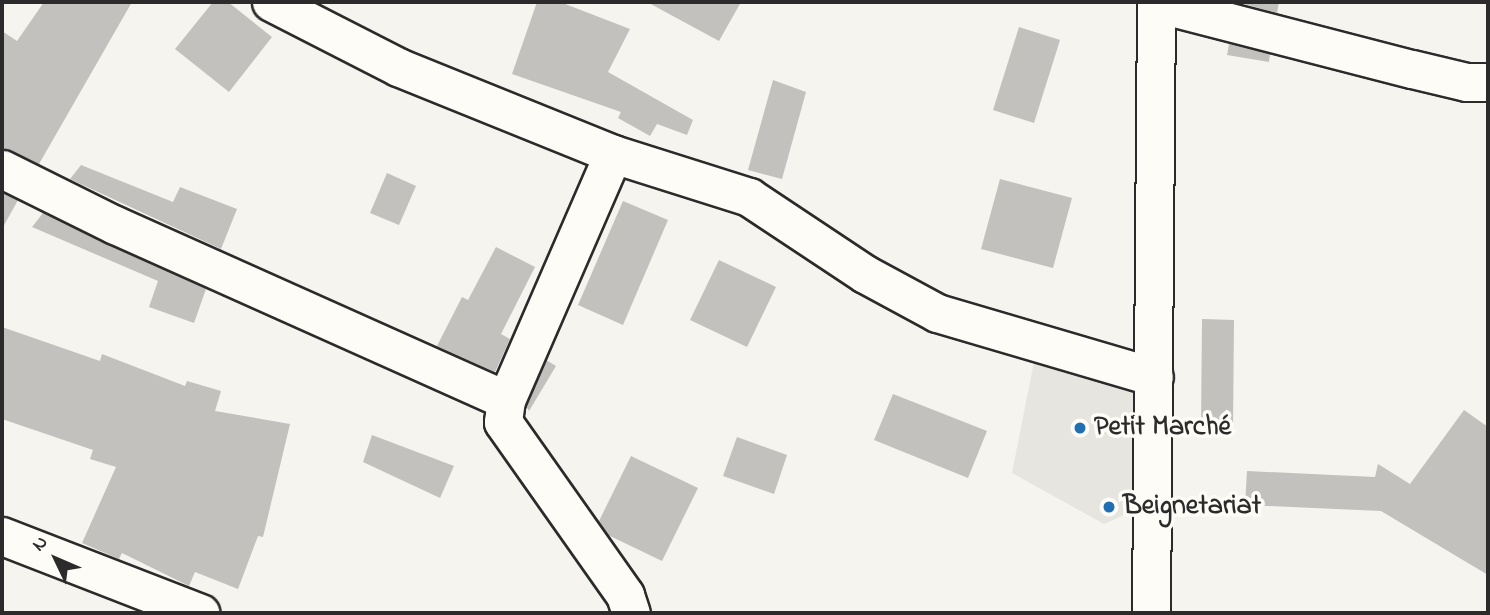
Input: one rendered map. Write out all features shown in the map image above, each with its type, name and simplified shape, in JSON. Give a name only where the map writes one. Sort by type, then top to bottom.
[{"type":"street","points":[[271,2],[398,67],[613,154],[749,197],[865,274],[937,313],[1154,377]]},
{"type":"street","points":[[1151,613],[1156,2],[1412,69],[1466,82],[1488,82]]},
{"type":"street","points":[[613,154],[506,400],[503,422],[515,444],[625,595],[631,613]]},
{"type":"street","points":[[2,169],[114,225],[506,400]]},
{"type":"street","points":[[2,536],[201,613]]},
{"type":"shaded area","name":"Petit Marché","points":[[1035,357],[1142,383],[1137,509],[1104,524],[1012,473]]},
{"type":"building","points":[[44,2],[132,2],[39,164],[2,148],[2,31],[17,41]]},
{"type":"building","points":[[213,2],[228,2],[272,37],[229,92],[175,49]]},
{"type":"building","points":[[537,2],[560,2],[630,29],[608,72],[693,120],[687,135],[657,124],[650,136],[618,118],[621,112],[512,74]]},
{"type":"building","points":[[647,2],[741,2],[719,41]]},
{"type":"building","points":[[1237,2],[1279,2],[1277,13]]},
{"type":"building","points":[[1019,27],[1060,40],[1034,123],[993,110]]},
{"type":"building","points":[[1229,44],[1270,54],[1269,62],[1227,55]]},
{"type":"building","points":[[773,80],[806,92],[782,179],[748,170]]},
{"type":"building","points":[[81,165],[173,202],[180,187],[237,209],[221,249],[70,179]]},
{"type":"building","points":[[387,173],[416,186],[399,225],[370,213]]},
{"type":"building","points":[[1000,179],[1072,198],[1053,268],[981,249]]},
{"type":"building","points":[[2,192],[18,200],[2,229]]},
{"type":"building","points":[[623,201],[668,220],[623,325],[578,305]]},
{"type":"building","points":[[43,213],[206,289],[194,323],[149,307],[158,281],[32,227]]},
{"type":"building","points":[[496,247],[535,267],[501,334],[510,339],[495,372],[437,346],[462,297],[468,300]]},
{"type":"building","points":[[719,260],[776,287],[747,347],[690,320]]},
{"type":"building","points":[[1202,319],[1234,320],[1233,426],[1201,426]]},
{"type":"building","points":[[2,327],[100,361],[102,354],[185,386],[187,381],[221,391],[215,411],[290,424],[263,537],[258,536],[238,589],[195,572],[189,586],[122,553],[119,559],[82,543],[116,467],[90,459],[93,450],[2,419]]},
{"type":"building","points":[[546,360],[556,366],[529,411],[526,406]]},
{"type":"building","points":[[893,394],[987,431],[968,478],[874,440]]},
{"type":"building","points":[[1464,410],[1488,427],[1488,575],[1381,511],[1245,505],[1247,471],[1375,477],[1378,464],[1410,484]]},
{"type":"building","points":[[372,435],[454,466],[440,498],[363,462]]},
{"type":"building","points":[[737,437],[787,455],[774,494],[723,476]]},
{"type":"building","points":[[631,456],[698,488],[662,561],[608,535],[599,521]]},
{"type":"place","name":"Petit Marché","points":[[1080,428]]},
{"type":"place","name":"Beignetariat","points":[[1109,507]]}]
